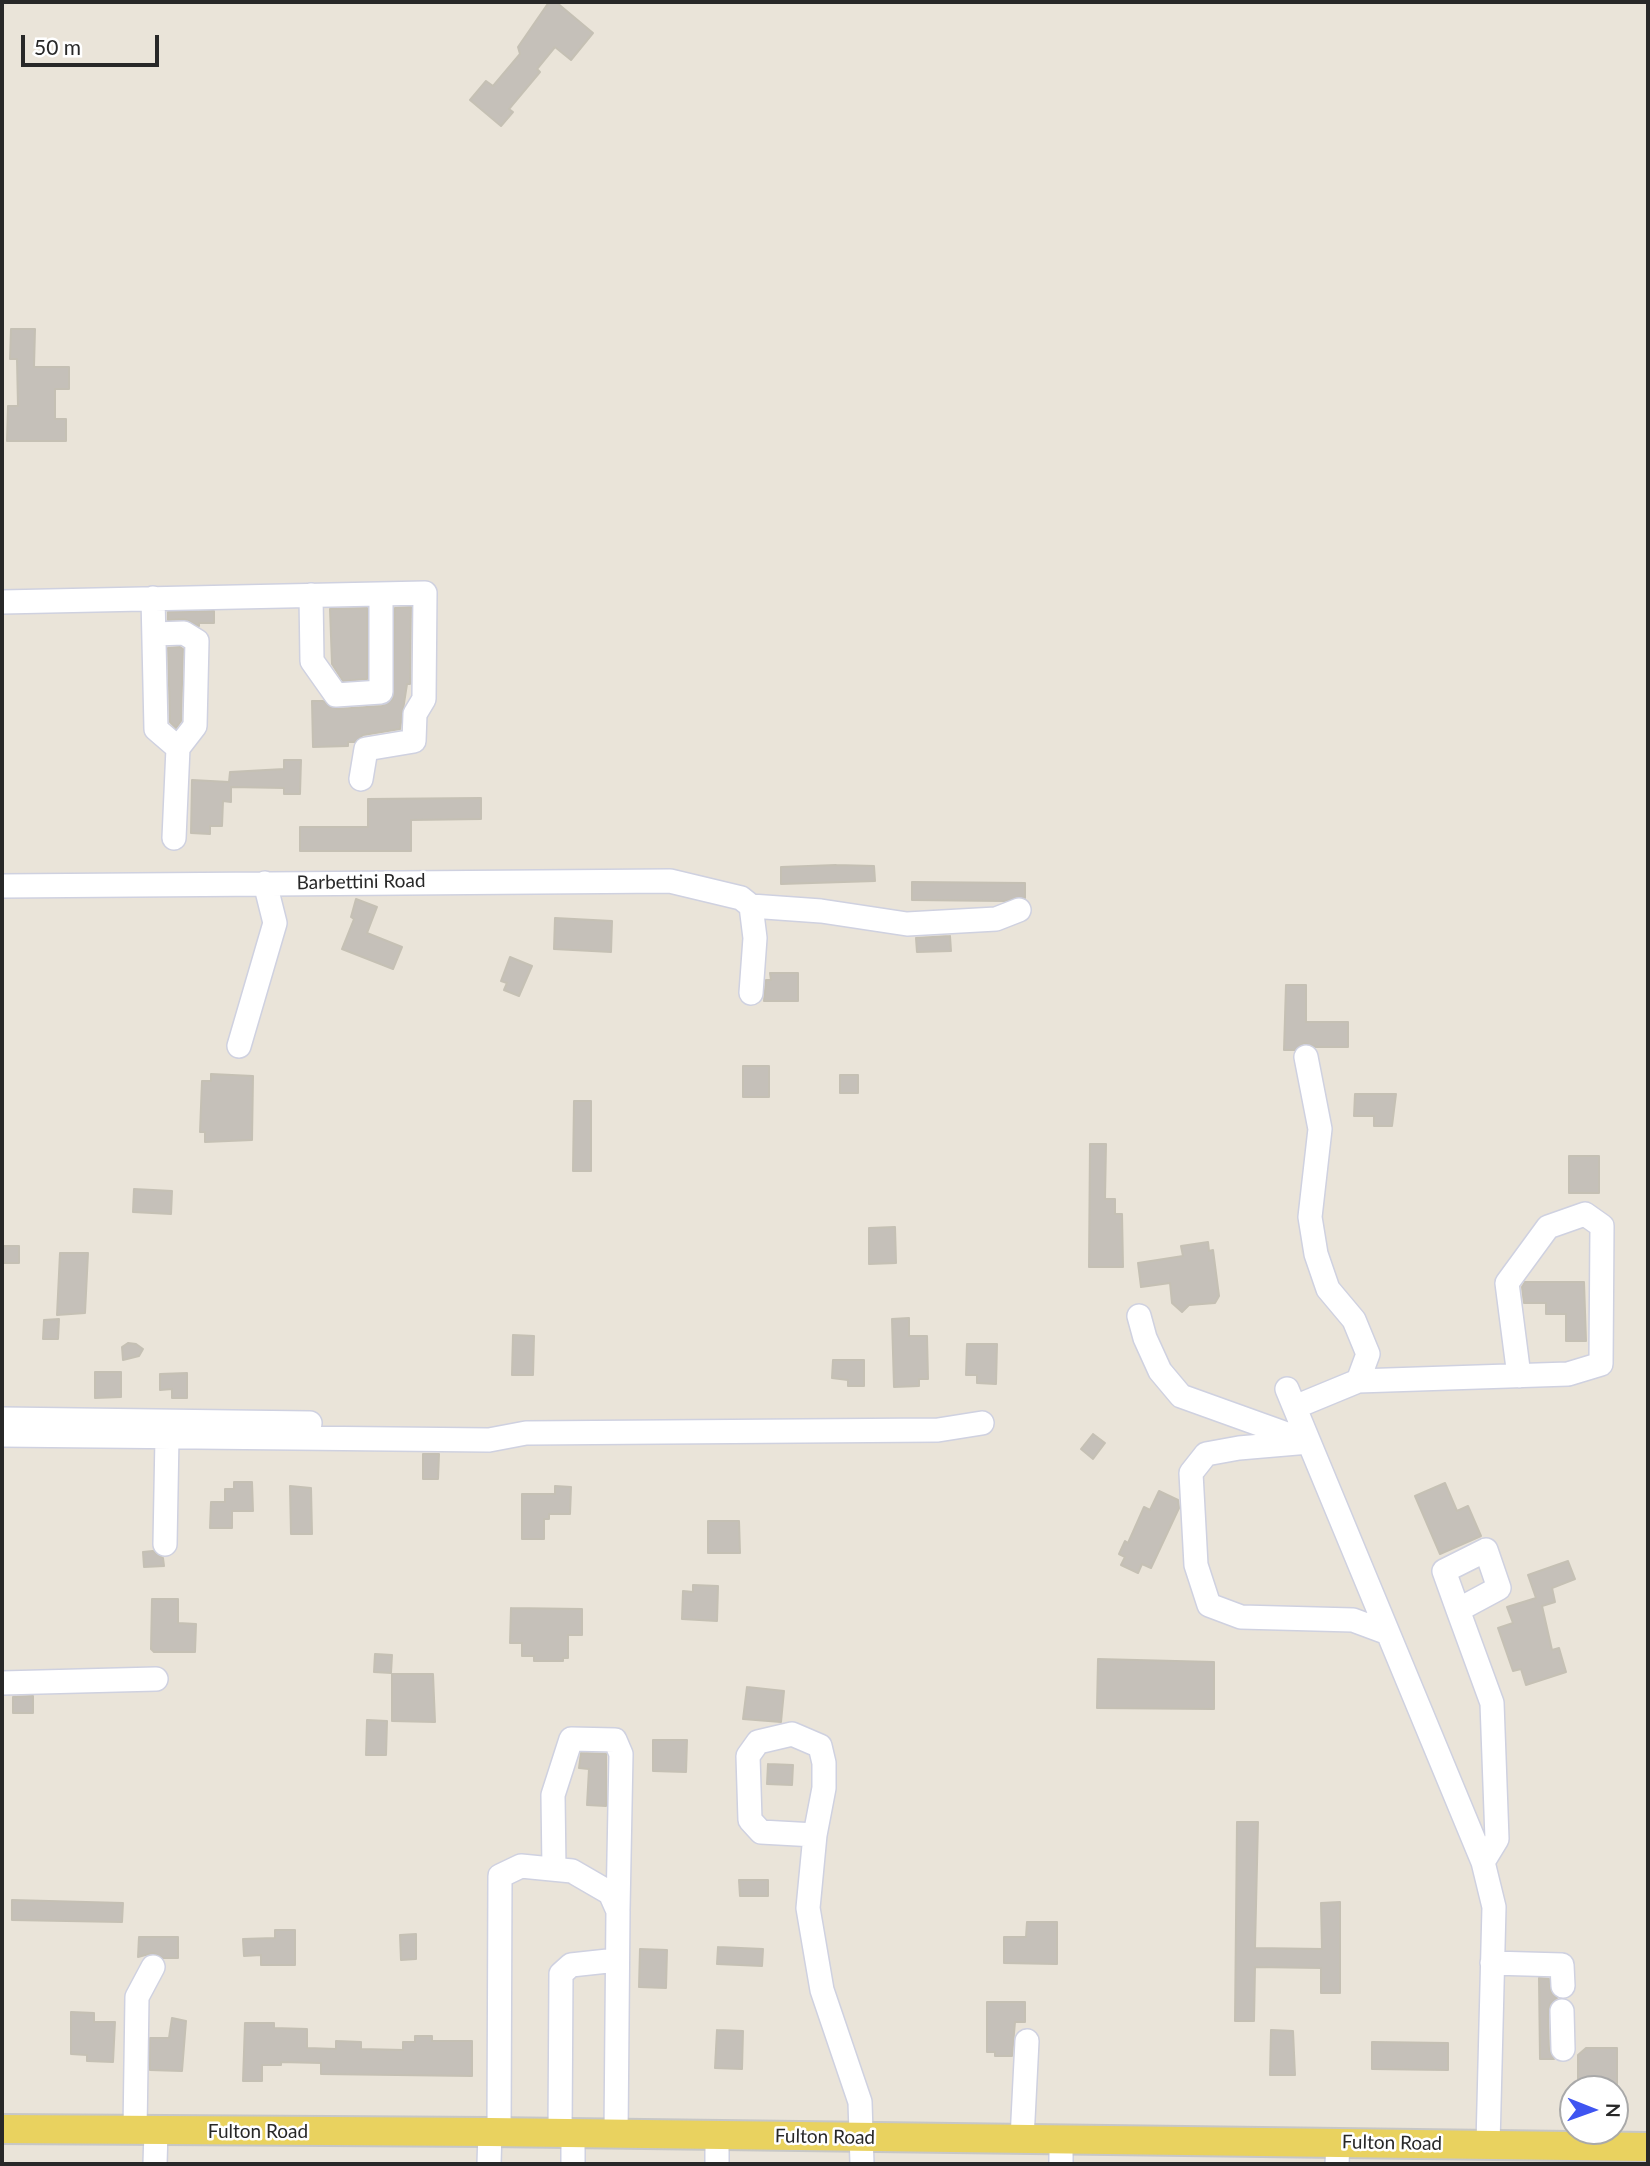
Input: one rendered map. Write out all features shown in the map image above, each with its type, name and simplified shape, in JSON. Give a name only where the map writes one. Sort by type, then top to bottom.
[{"type":"main road","name":"Fulton Road","points":[[2,2129],[717,2136],[862,2151],[1022,2139],[1061,2152],[1338,2153],[1489,2144],[1648,2147]]},
{"type":"street","points":[[2,601],[425,593],[424,699],[415,714],[414,741],[366,749],[361,779]]},
{"type":"street","points":[[311,595],[312,661],[336,695],[381,692],[381,594]]},
{"type":"street","points":[[153,598],[156,729],[178,748]]},
{"type":"street","points":[[154,634],[184,633],[197,641],[195,726],[178,748],[174,838]]},
{"type":"street","name":"Barbettini Road","points":[[2,886],[670,881],[719,895],[741,898],[751,906],[821,911],[907,924],[996,919],[1019,910]]},
{"type":"street","points":[[239,1046],[275,923],[265,883]]},
{"type":"street","points":[[751,906],[755,938],[751,993]]},
{"type":"street","points":[[1306,1057],[1320,1129],[1310,1217],[1315,1254],[1328,1289],[1354,1321],[1368,1354],[1358,1381]]},
{"type":"street","points":[[1489,2144],[1494,1907],[1483,1862],[1291,1398],[1358,1381],[1519,1376],[1568,1374],[1601,1364],[1602,1226],[1585,1214],[1548,1227],[1507,1283],[1519,1376]]},
{"type":"street","points":[[1139,1317],[1160,1371],[1181,1396],[1309,1442]]},
{"type":"street","points":[[2,1419],[492,1425],[526,1433]]},
{"type":"street","points":[[2,1434],[489,1440],[526,1433],[938,1430],[982,1423]]},
{"type":"street","points":[[165,1544],[167,1437]]},
{"type":"street","points":[[1309,1442],[1239,1448],[1206,1454],[1191,1473],[1196,1565],[1209,1605],[1241,1617],[1353,1620],[1388,1633]]},
{"type":"street","points":[[1458,1610],[1492,1703],[1497,1839],[1483,1862]]},
{"type":"street","points":[[2,1683],[156,1679]]},
{"type":"street","points":[[815,1835],[761,1832],[750,1820],[748,1756],[758,1742],[792,1734],[820,1746],[824,1763],[824,1787],[815,1835],[807,1908],[822,1990],[860,2102],[862,2151]]},
{"type":"street","points":[[554,1869],[554,1795],[571,1739],[615,1740],[621,1754],[616,2134]]},
{"type":"street","points":[[489,2164],[494,2132],[500,1876],[521,1866],[572,1871],[610,1893],[618,1911]]},
{"type":"street","points":[[573,2164],[566,2133],[561,1973],[571,1965],[618,1960]]},
{"type":"street","points":[[1492,1963],[1562,1965],[1563,1986]]},
{"type":"street","points":[[153,1967],[136,1997],[145,2131],[155,2164]]},
{"type":"street","points":[[1562,2011],[1563,2049]]},
{"type":"street","points":[[1022,2139],[1027,2041]]},
{"type":"street","points":[[717,2136],[717,2164]]},
{"type":"building","points":[[549,2],[556,2],[593,33],[571,60],[555,47],[537,69],[540,72],[509,109],[513,112],[501,126],[470,100],[486,81],[493,86],[520,54],[518,47]]},
{"type":"building","points":[[11,329],[35,329],[34,367],[69,367],[69,389],[55,389],[55,419],[66,419],[66,441],[7,441],[8,406],[18,406],[17,359],[10,359]]},
{"type":"building","points":[[411,607],[410,684],[407,684],[400,729],[363,735],[355,742],[348,742],[348,746],[313,747],[312,701],[323,701],[337,709],[382,706],[393,699],[395,608]]},
{"type":"building","points":[[367,608],[367,679],[343,681],[332,664],[330,609]]},
{"type":"building","points":[[214,611],[214,623],[199,623],[199,626],[184,619],[168,620],[168,612]]},
{"type":"building","points":[[168,648],[183,649],[181,721],[176,728],[170,722]]},
{"type":"building","points":[[284,760],[301,760],[300,794],[284,794],[284,788],[231,787],[231,802],[223,801],[222,826],[210,826],[210,834],[191,833],[192,780],[229,782],[230,772],[284,769]]},
{"type":"building","points":[[481,798],[481,819],[411,820],[411,851],[300,851],[300,827],[368,827],[368,799]]},
{"type":"building","points":[[874,866],[875,881],[781,884],[781,867]]},
{"type":"building","points":[[912,882],[1025,883],[1025,898],[1004,901],[912,900]]},
{"type":"building","points":[[356,899],[377,907],[367,933],[402,947],[393,969],[342,949],[354,919],[351,917]]},
{"type":"building","points":[[555,918],[612,921],[611,952],[554,949]]},
{"type":"building","points":[[950,936],[951,951],[917,952],[916,938]]},
{"type":"building","points":[[510,957],[532,966],[519,996],[504,990],[507,983],[501,981]]},
{"type":"building","points":[[770,973],[798,973],[798,1001],[764,1001],[766,980],[771,980]]},
{"type":"building","points":[[1286,985],[1306,985],[1306,1022],[1348,1022],[1348,1047],[1316,1047],[1304,1043],[1295,1050],[1284,1050]]},
{"type":"building","points":[[743,1066],[769,1066],[769,1097],[743,1097]]},
{"type":"building","points":[[211,1074],[253,1076],[252,1140],[205,1142],[205,1132],[200,1132],[202,1081],[211,1081]]},
{"type":"building","points":[[840,1075],[858,1075],[858,1093],[840,1093]]},
{"type":"building","points":[[1355,1094],[1396,1094],[1392,1126],[1374,1126],[1374,1116],[1354,1116]]},
{"type":"building","points":[[574,1101],[591,1101],[591,1171],[573,1171]]},
{"type":"building","points":[[1090,1144],[1106,1144],[1105,1199],[1115,1199],[1115,1214],[1122,1214],[1123,1267],[1089,1267]]},
{"type":"building","points":[[1569,1156],[1599,1156],[1599,1193],[1569,1193]]},
{"type":"building","points":[[134,1189],[172,1191],[171,1214],[133,1212]]},
{"type":"building","points":[[895,1227],[896,1263],[869,1264],[869,1228]]},
{"type":"building","points":[[1208,1242],[1209,1251],[1213,1250],[1219,1296],[1215,1303],[1189,1305],[1182,1312],[1172,1303],[1170,1283],[1141,1287],[1138,1263],[1183,1256],[1181,1246]]},
{"type":"building","points":[[2,1246],[19,1246],[19,1263],[2,1263]]},
{"type":"building","points":[[60,1253],[88,1253],[85,1313],[57,1315]]},
{"type":"building","points":[[1525,1282],[1584,1282],[1586,1341],[1566,1341],[1566,1314],[1546,1314],[1546,1303],[1524,1303],[1522,1287]]},
{"type":"building","points":[[909,1318],[909,1336],[927,1336],[928,1379],[919,1379],[919,1386],[894,1387],[892,1319]]},
{"type":"building","points":[[59,1319],[58,1339],[43,1339],[44,1320]]},
{"type":"building","points":[[513,1335],[534,1336],[533,1375],[512,1375]]},
{"type":"building","points":[[128,1343],[143,1349],[139,1356],[123,1360],[122,1347]]},
{"type":"building","points":[[967,1344],[997,1344],[996,1384],[977,1383],[977,1375],[966,1375]]},
{"type":"building","points":[[833,1360],[864,1360],[864,1386],[848,1386],[848,1380],[832,1378]]},
{"type":"building","points":[[95,1372],[121,1372],[121,1397],[95,1398]]},
{"type":"building","points":[[187,1373],[187,1398],[172,1398],[172,1389],[160,1390],[160,1374]]},
{"type":"building","points":[[1093,1434],[1105,1443],[1093,1459],[1081,1449]]},
{"type":"building","points":[[423,1454],[439,1454],[438,1479],[423,1479]]},
{"type":"building","points":[[234,1482],[252,1482],[253,1511],[232,1511],[232,1528],[210,1528],[211,1502],[225,1502],[225,1489],[234,1489]]},
{"type":"building","points":[[1445,1483],[1457,1511],[1468,1506],[1481,1536],[1440,1554],[1415,1496]]},
{"type":"building","points":[[290,1486],[311,1488],[312,1534],[291,1534]]},
{"type":"building","points":[[555,1486],[571,1487],[570,1514],[549,1514],[549,1519],[544,1519],[544,1539],[522,1539],[522,1494],[555,1494]]},
{"type":"building","points":[[1159,1491],[1178,1500],[1179,1508],[1151,1568],[1142,1564],[1138,1573],[1121,1565],[1125,1557],[1119,1554],[1125,1541],[1128,1543],[1144,1507],[1150,1510]]},
{"type":"building","points":[[708,1521],[739,1521],[740,1553],[708,1553]]},
{"type":"building","points":[[153,1551],[163,1558],[164,1566],[144,1567],[143,1552]]},
{"type":"building","points":[[1568,1561],[1575,1579],[1552,1588],[1555,1602],[1542,1606],[1552,1650],[1559,1648],[1566,1672],[1526,1685],[1521,1669],[1513,1671],[1498,1628],[1513,1623],[1507,1607],[1536,1598],[1528,1575]]},
{"type":"building","points":[[693,1585],[718,1586],[717,1621],[682,1619],[683,1591],[693,1592]]},
{"type":"building","points":[[152,1599],[178,1599],[178,1623],[196,1624],[195,1652],[154,1652],[151,1649]]},
{"type":"building","points":[[511,1608],[582,1609],[582,1635],[568,1635],[568,1658],[563,1658],[563,1661],[534,1661],[534,1656],[522,1656],[522,1643],[510,1643]]},
{"type":"building","points":[[375,1654],[392,1655],[391,1673],[374,1672]]},
{"type":"building","points":[[1098,1659],[1214,1662],[1214,1709],[1097,1708]]},
{"type":"building","points":[[392,1674],[433,1674],[435,1722],[392,1721]]},
{"type":"building","points":[[747,1687],[784,1691],[781,1722],[743,1719]]},
{"type":"building","points":[[33,1696],[33,1713],[13,1713],[13,1697]]},
{"type":"building","points":[[367,1720],[387,1721],[386,1755],[366,1755]]},
{"type":"building","points":[[653,1740],[687,1740],[686,1772],[653,1771]]},
{"type":"building","points":[[581,1753],[606,1754],[606,1806],[587,1805],[589,1769],[579,1768]]},
{"type":"building","points":[[768,1764],[793,1765],[792,1785],[767,1784]]},
{"type":"building","points":[[1237,1822],[1258,1822],[1255,1948],[1322,1949],[1321,1903],[1340,1902],[1340,1993],[1321,1993],[1321,1968],[1255,1967],[1254,2021],[1235,2021]]},
{"type":"building","points":[[739,1880],[768,1880],[768,1896],[740,1896]]},
{"type":"building","points":[[12,1900],[123,1903],[122,1922],[12,1920]]},
{"type":"building","points":[[1027,1922],[1057,1922],[1057,1964],[1004,1963],[1004,1937],[1026,1937]]},
{"type":"building","points":[[275,1930],[295,1930],[295,1965],[261,1965],[261,1955],[244,1956],[243,1939],[275,1938]]},
{"type":"building","points":[[416,1934],[416,1959],[401,1960],[400,1935]]},
{"type":"building","points":[[139,1937],[178,1937],[178,1958],[163,1958],[153,1953],[138,1957]]},
{"type":"building","points":[[718,1947],[763,1949],[762,1966],[717,1964]]},
{"type":"building","points":[[640,1949],[667,1950],[666,1988],[639,1987]]},
{"type":"building","points":[[1539,1978],[1549,1979],[1551,1993],[1557,1998],[1550,2004],[1548,2011],[1549,2049],[1554,2059],[1540,2059]]},
{"type":"building","points":[[987,2002],[1025,2002],[1025,2022],[1015,2022],[1012,2056],[995,2056],[995,2052],[987,2052]]},
{"type":"building","points":[[71,2012],[94,2013],[94,2022],[115,2022],[113,2062],[87,2061],[87,2055],[71,2054]]},
{"type":"building","points":[[172,2018],[186,2021],[182,2071],[150,2070],[150,2038],[169,2038]]},
{"type":"building","points":[[245,2023],[274,2023],[274,2028],[307,2029],[307,2048],[336,2049],[336,2041],[361,2042],[361,2049],[403,2050],[403,2042],[415,2042],[415,2036],[432,2036],[432,2041],[472,2041],[472,2076],[321,2074],[321,2063],[281,2062],[281,2065],[262,2065],[262,2081],[243,2081]]},
{"type":"building","points":[[717,2030],[743,2031],[742,2069],[715,2068]]},
{"type":"building","points":[[1271,2030],[1293,2031],[1295,2075],[1270,2075]]},
{"type":"building","points":[[1372,2042],[1448,2043],[1448,2070],[1372,2069]]},
{"type":"building","points":[[1586,2048],[1617,2048],[1617,2075],[1578,2075],[1578,2055]]}]
